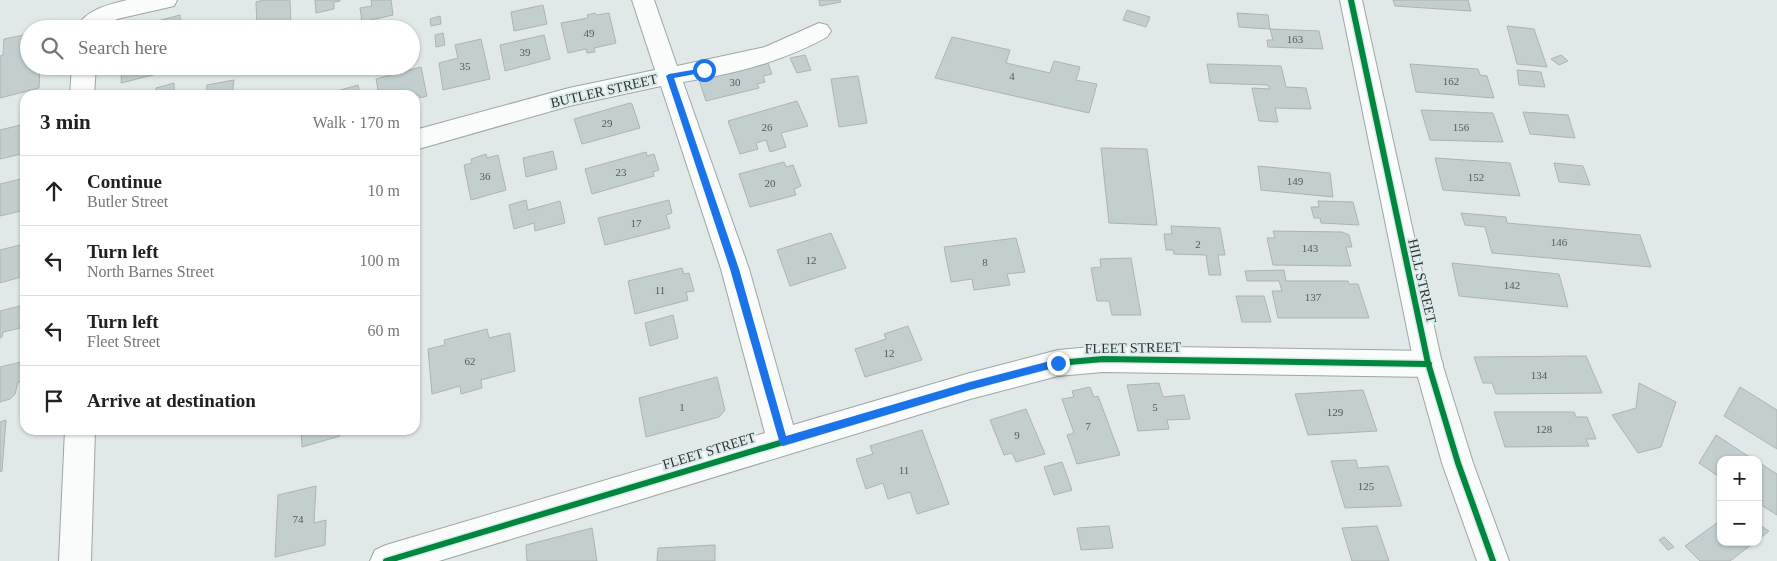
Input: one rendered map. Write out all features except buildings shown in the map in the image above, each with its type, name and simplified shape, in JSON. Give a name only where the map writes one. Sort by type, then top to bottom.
[{"type":"street","points":[[96,20],[103,15],[166,0]]},
{"type":"street","points":[[643,0],[734,269],[783,442]]},
{"type":"street","name":"HILL STREET","points":[[1351,0],[1395,216],[1429,364],[1458,467],[1493,561]]},
{"type":"street","name":"BUTLER STREET","points":[[420,139],[620,85],[704,70],[782,50],[819,32]]},
{"type":"street","points":[[82,90],[83,75]]},
{"type":"street","name":"FLEET STREET","points":[[386,561],[1020,372],[1069,362],[1128,358],[1429,364]]},
{"type":"street","points":[[75,561],[80,435]]},
{"type":"cycle path","points":[[1351,0],[1407,273],[1428,363],[1458,463],[1493,561]]},
{"type":"cycle path","points":[[386,561],[970,386],[1058,363],[1103,359],[1429,364]]},
{"type":"route","points":[[704,70],[669,76],[716,210],[783,442],[970,386],[1058,363]]}]
